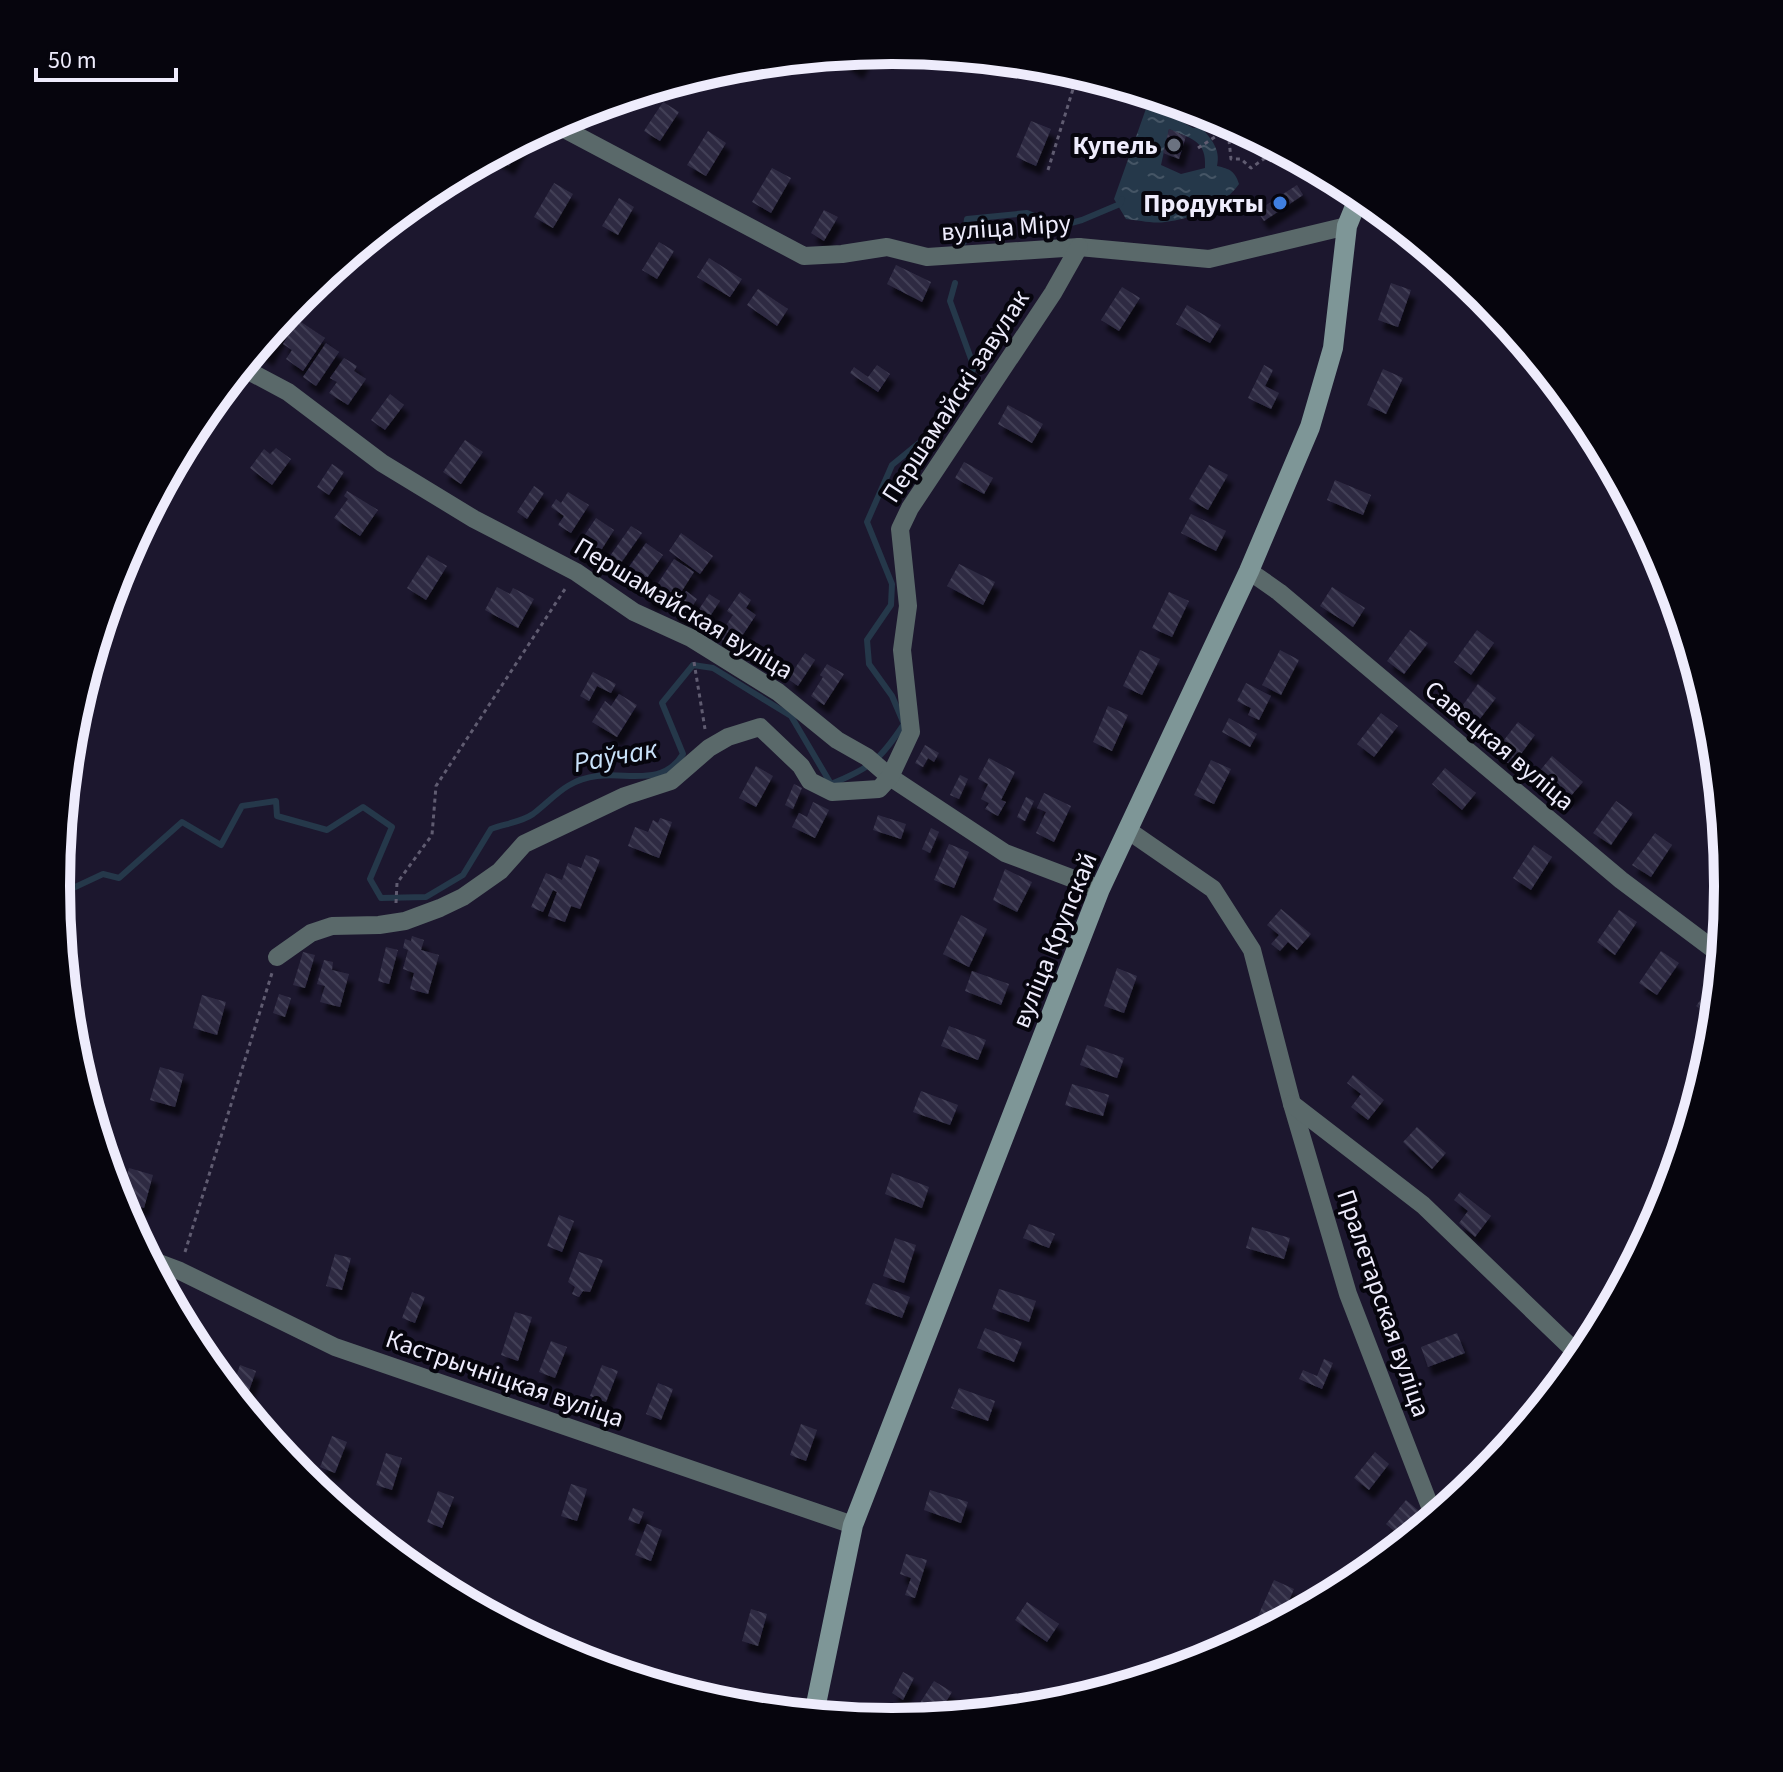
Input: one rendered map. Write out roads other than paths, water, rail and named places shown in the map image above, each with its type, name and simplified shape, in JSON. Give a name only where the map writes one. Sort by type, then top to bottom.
[{"type":"street","name":"вуліца Міру","points":[[568,131],[804,256],[887,247],[927,257],[1079,247],[1209,259],[1347,226]]},
{"type":"street","name":"вуліца Крупскай","points":[[822,1704],[853,1525],[1100,889],[1249,571],[1310,427],[1333,348],[1347,226],[1354,208]]},
{"type":"street","name":"Першамайскі завулак","points":[[879,768],[911,732],[902,650],[908,606],[900,529],[910,508],[1053,293],[1079,247]]},
{"type":"street","name":"Першамайская вуліца","points":[[250,372],[288,392],[382,463],[461,511],[576,572],[634,612],[691,638],[778,692],[837,740],[1005,853],[1100,889]]},
{"type":"street","name":"Савецкая вуліца","points":[[1249,571],[1279,592],[1621,880],[1711,948]]},
{"type":"street","points":[[277,957],[311,933],[332,926],[405,921],[463,897],[500,871],[524,844],[625,796],[671,781],[709,748],[728,737],[760,727],[801,766],[810,781],[832,792],[879,789],[879,768]]},
{"type":"street","name":"Пралетарская вуліца","points":[[1129,831],[1213,889],[1252,950],[1292,1104],[1348,1294],[1430,1507]]},
{"type":"street","name":"Пралетарская вуліца","points":[[1292,1104],[1423,1205],[1571,1348]]},
{"type":"street","name":"Кастрычніцкая вуліца","points":[[162,1264],[335,1347],[853,1525]]},
{"type":"water","points":[[1147,105],[1193,128],[1201,127],[1216,149],[1217,166],[1236,176],[1239,184],[1233,192],[1206,210],[1185,218],[1165,222],[1126,219],[1114,199]],"holes":[[[1169,129],[1191,138],[1203,152],[1205,168],[1181,174],[1161,165]]]},
{"type":"waterway","name":"Раўчак","points":[[1151,112],[1153,107]]},
{"type":"waterway","name":"Раўчак","points":[[964,242],[967,219],[1027,213],[1060,226],[1120,204],[1122,199]]},
{"type":"waterway","name":"Раўчак","points":[[70,889],[103,874],[119,878],[182,822],[221,845],[242,806],[276,801],[277,816],[327,830],[363,807],[392,827],[370,879],[381,898],[426,897],[463,875],[491,829],[529,817],[569,785],[597,776],[655,774],[675,764],[683,754],[662,703],[693,665],[713,668],[791,716],[831,784],[874,762],[904,724],[892,696],[869,664],[867,640],[891,605],[892,584],[867,522],[892,465],[952,416],[974,367],[950,301],[955,283]]},
{"type":"place","name":"Купель","points":[[1174,145]]},
{"type":"place","name":"Продукты","points":[[1280,203]]}]
